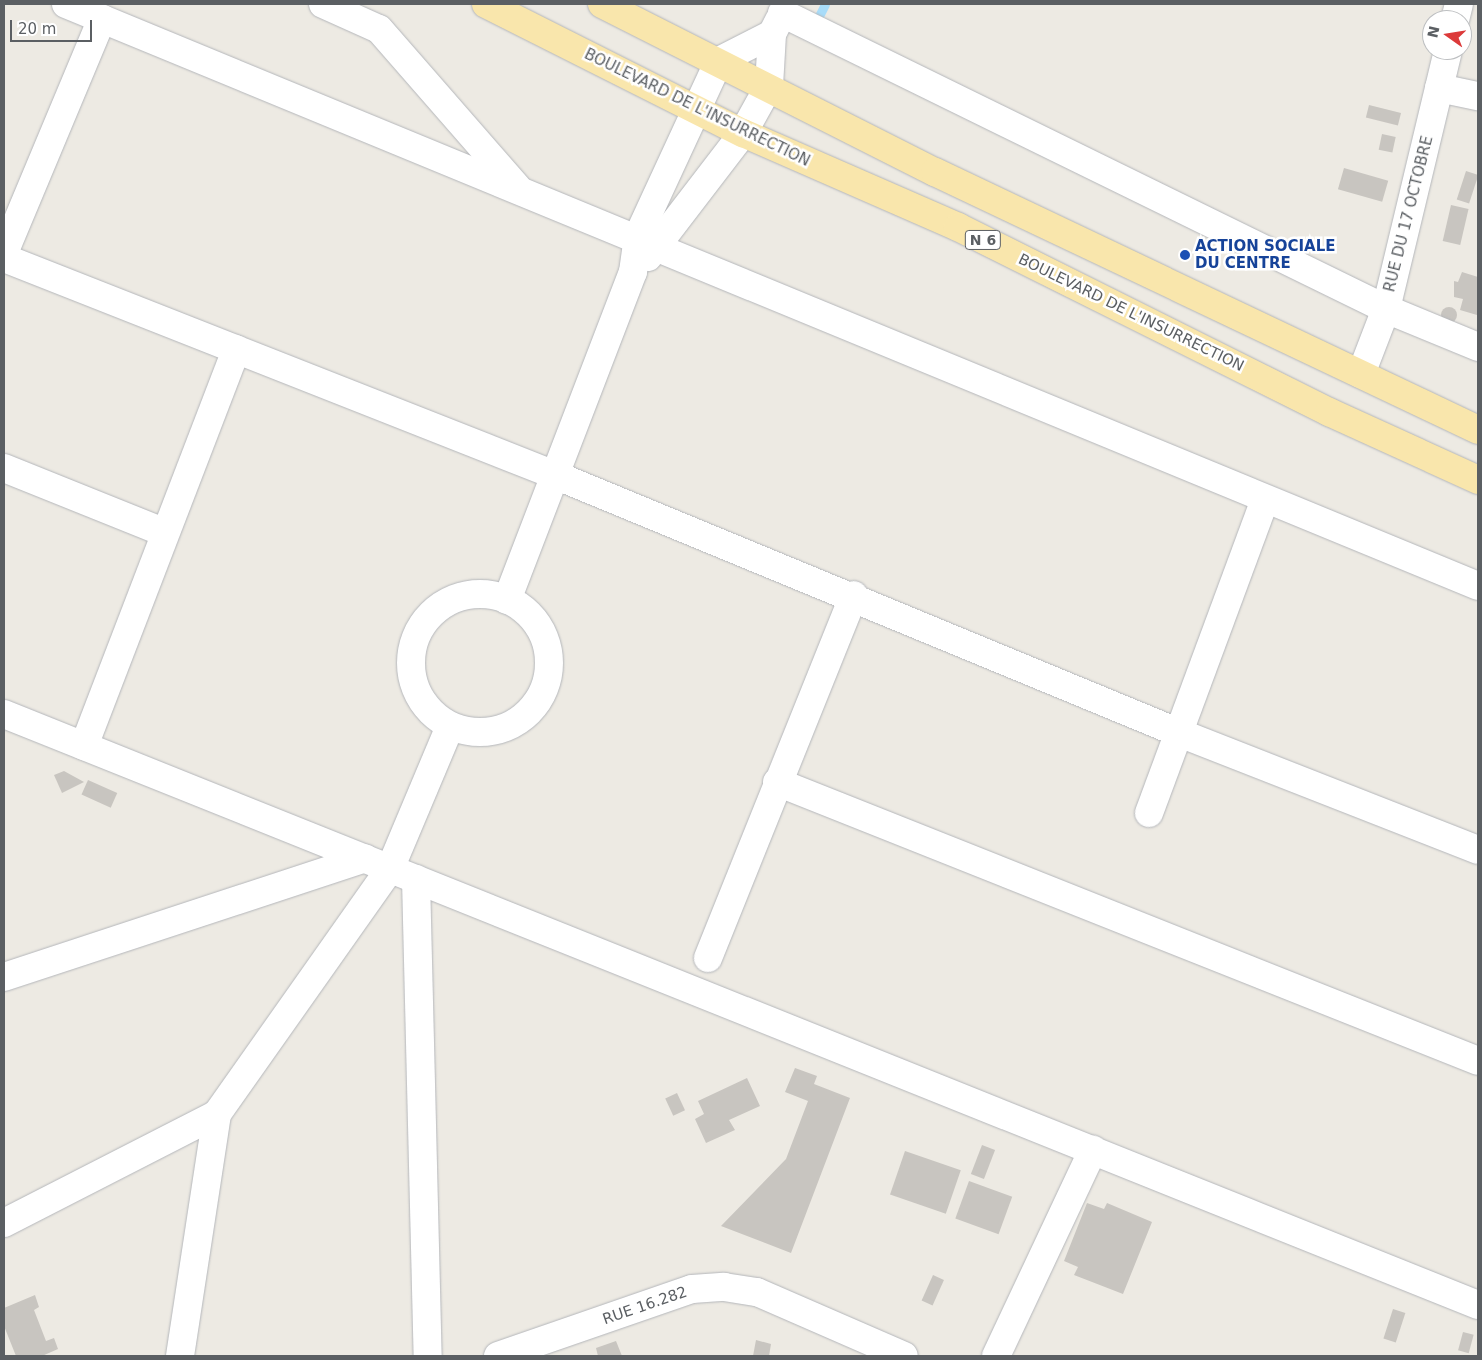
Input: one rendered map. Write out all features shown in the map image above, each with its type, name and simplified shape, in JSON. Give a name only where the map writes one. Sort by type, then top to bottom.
[{"type":"main road","name":"BOULEVARD DE L'INSURRECTION","points":[[486,4],[743,133],[958,227],[1329,412],[1478,480]]},
{"type":"main road","name":"N 6","points":[[602,4],[720,61],[953,181],[1478,430]]},
{"type":"street","points":[[66,4],[521,192],[649,241],[1265,500],[1478,586]]},
{"type":"street","points":[[323,4],[379,29],[521,192]]},
{"type":"street","points":[[649,241],[743,133],[769,86],[780,17]]},
{"type":"street","points":[[507,600],[633,272],[649,241],[696,110],[720,61],[780,17]]},
{"type":"street","points":[[780,17],[1386,310],[1478,347]]},
{"type":"street","points":[[4,253],[102,19]]},
{"type":"street","name":"RUE DU 17 OCTOBRE","points":[[1361,374],[1386,310],[1446,60]]},
{"type":"street","points":[[1439,88],[1478,96]]},
{"type":"street","points":[[4,258],[854,595],[1177,732],[1478,850]]},
{"type":"street","points":[[84,746],[163,532],[236,349]]},
{"type":"street","points":[[4,468],[163,532]]},
{"type":"street","points":[[1149,812],[1177,732],[1265,500]]},
{"type":"street","points":[[477,594],[507,600],[526,610],[540,627],[549,652],[548,682],[536,706],[517,723],[487,733],[450,726],[428,709],[414,684],[416,638],[428,617],[450,600],[477,594]]},
{"type":"street","points":[[708,958],[777,782],[854,595]]},
{"type":"street","points":[[4,714],[1478,1305]]},
{"type":"street","points":[[180,1356],[217,1114],[390,869],[450,726]]},
{"type":"street","points":[[777,782],[1478,1061]]},
{"type":"street","points":[[4,977],[365,858]]},
{"type":"street","points":[[416,879],[428,1356]]},
{"type":"street","points":[[4,1223],[217,1114]]},
{"type":"street","points":[[996,1356],[1092,1150]]},
{"type":"street","name":"RUE 16.282","points":[[498,1356],[692,1289],[724,1287],[757,1292],[904,1356]]},
{"type":"building","points":[[1369,105],[1401,113],[1398,126],[1366,118]]},
{"type":"building","points":[[1382,134],[1396,137],[1392,153],[1379,150]]},
{"type":"building","points":[[1344,168],[1388,181],[1382,202],[1338,189]]},
{"type":"building","points":[[1466,171],[1478,175],[1469,204],[1457,200]]},
{"type":"building","points":[[1451,205],[1469,209],[1460,245],[1443,241]]},
{"type":"building","points":[[1462,272],[1478,277],[1477,315],[1460,310],[1463,299],[1454,297],[1454,281],[1458,282]]},
{"type":"building","points":[[1449,307],[1455,309],[1457,315],[1455,321],[1449,323],[1443,321],[1441,315],[1443,309]]},
{"type":"building","points":[[64,771],[84,782],[62,793],[54,775]]},
{"type":"building","points":[[88,780],[117,793],[111,808],[81,795]]},
{"type":"building","points":[[795,1068],[817,1076],[814,1084],[850,1098],[791,1253],[721,1226],[786,1159],[808,1101],[785,1092]]},
{"type":"building","points":[[747,1078],[760,1106],[729,1120],[735,1130],[706,1143],[695,1119],[704,1114],[698,1101]]},
{"type":"building","points":[[677,1093],[685,1110],[673,1116],[665,1098]]},
{"type":"building","points":[[982,1145],[995,1150],[984,1179],[971,1174]]},
{"type":"building","points":[[905,1151],[961,1170],[946,1214],[890,1194]]},
{"type":"building","points":[[969,1181],[1012,1197],[999,1234],[955,1219]]},
{"type":"building","points":[[1087,1203],[1104,1209],[1107,1203],[1152,1222],[1123,1294],[1074,1275],[1078,1267],[1064,1261]]},
{"type":"building","points":[[933,1275],[944,1280],[933,1305],[922,1301]]},
{"type":"building","points":[[35,1295],[39,1307],[34,1310],[46,1341],[54,1338],[58,1349],[42,1356],[16,1356],[4,1326],[4,1308]]},
{"type":"building","points":[[1393,1309],[1405,1313],[1396,1342],[1383,1338]]},
{"type":"building","points":[[1463,1332],[1474,1335],[1469,1353],[1458,1350]]},
{"type":"building","points":[[756,1340],[771,1344],[769,1356],[753,1356]]},
{"type":"building","points":[[616,1341],[622,1356],[598,1356],[596,1348]]},
{"type":"waterway","points":[[819,16],[825,4]]},
{"type":"place","name":"ACTION SOCIALE DU CENTRE","points":[[1185,255]]}]
